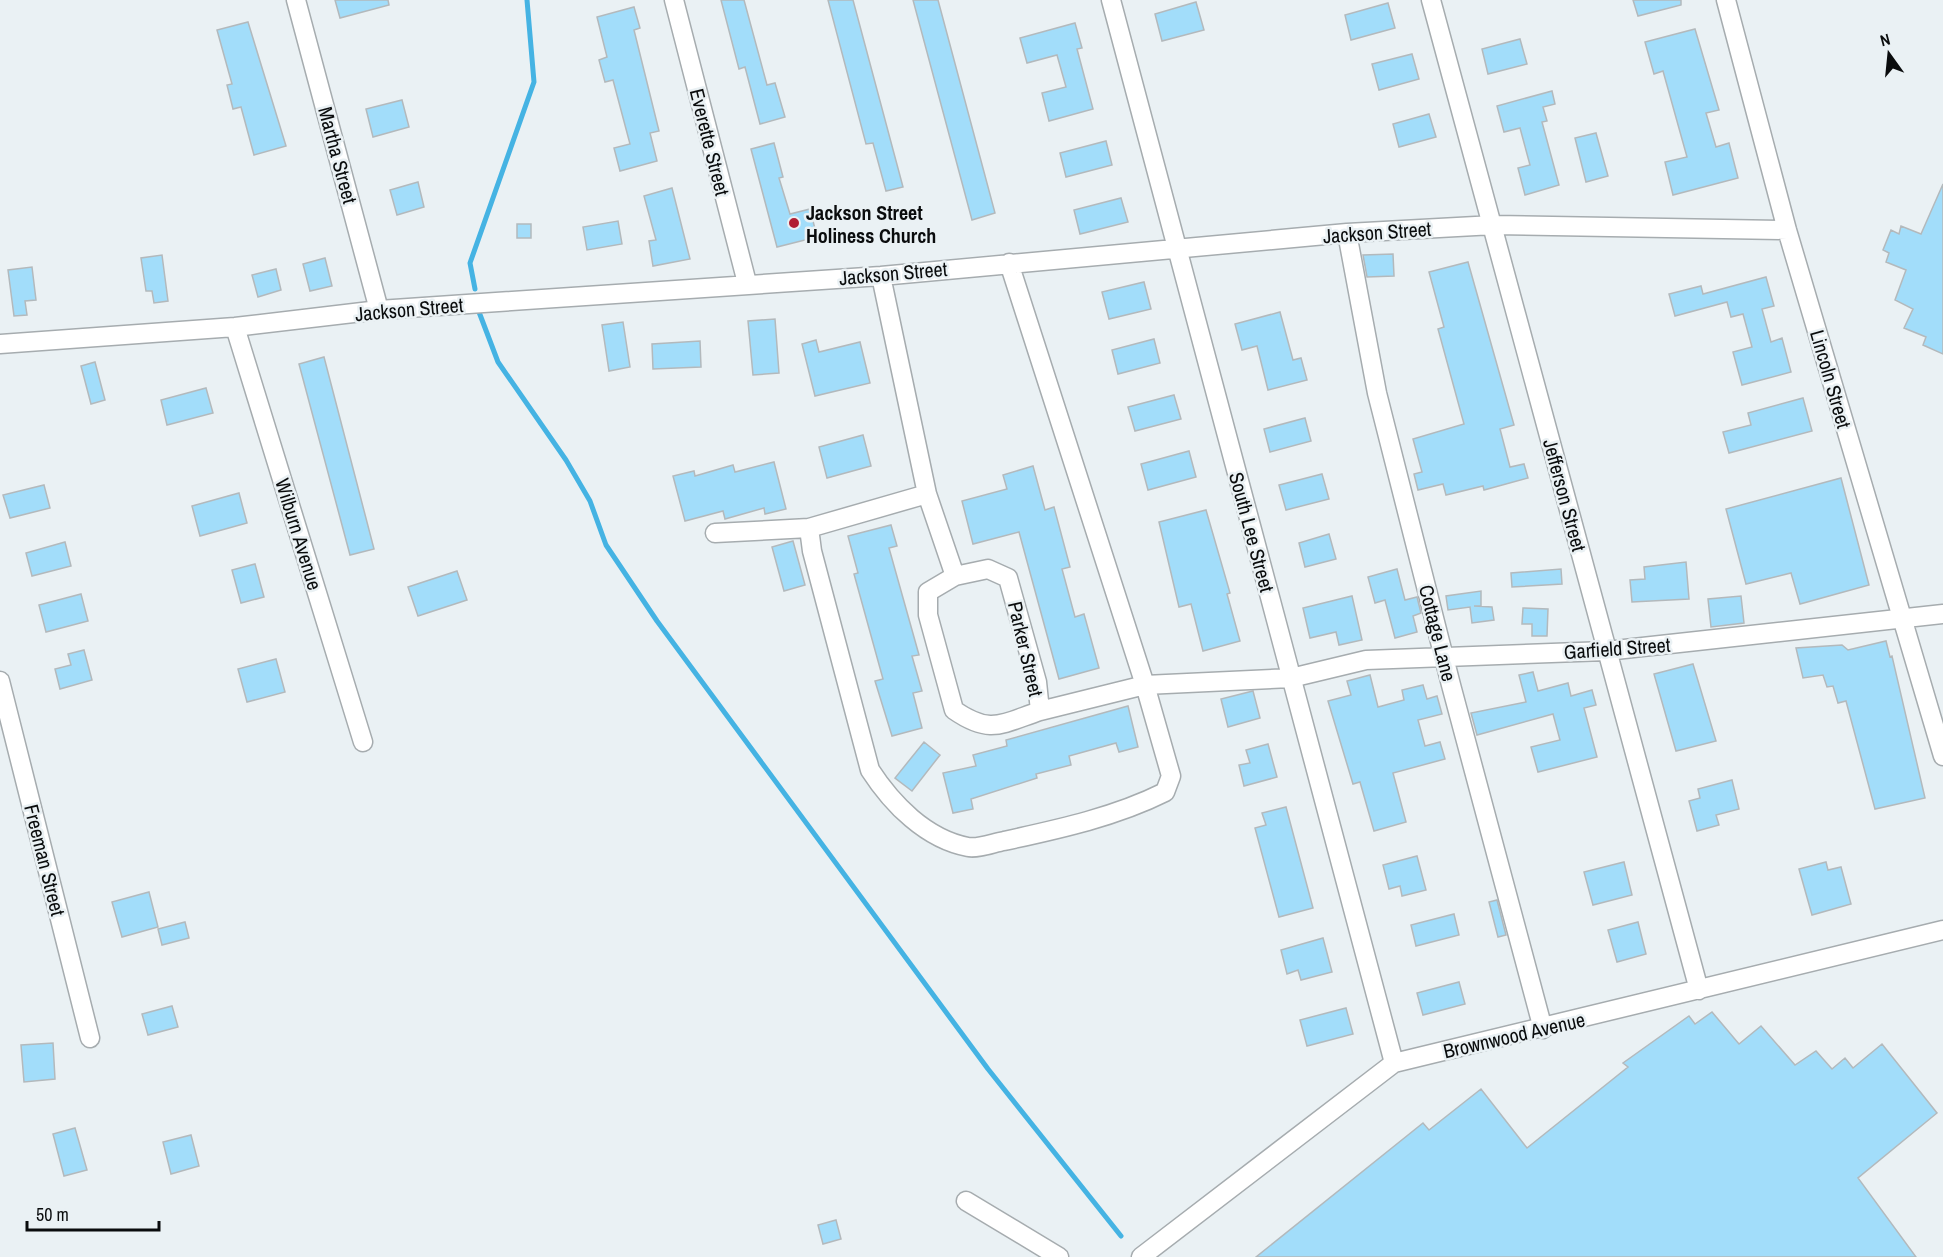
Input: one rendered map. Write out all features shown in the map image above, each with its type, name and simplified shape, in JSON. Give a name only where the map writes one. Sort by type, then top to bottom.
[{"type":"street","name":"Martha Street","points":[[296,0],[379,310]]},
{"type":"street","name":"Everette Street","points":[[674,0],[747,283]]},
{"type":"street","name":"South Lee Street","points":[[1111,0],[1394,1063]]},
{"type":"street","name":"Jefferson Street","points":[[1431,0],[1494,225],[1606,651],[1699,990]]},
{"type":"street","name":"Lincoln Street","points":[[1726,0],[1788,230],[1943,756]]},
{"type":"street","name":"Jackson Street","points":[[0,344],[235,327],[379,310],[747,283],[880,276],[1347,233],[1494,225],[1788,230]]},
{"type":"street","name":"Cottage Lane","points":[[1347,233],[1377,393],[1443,657],[1543,1029]]},
{"type":"street","points":[[809,528],[812,551],[870,770],[888,796],[936,837],[970,847],[1058,830],[1138,806],[1165,792],[1171,776],[1145,685],[1009,263]]},
{"type":"street","points":[[880,276],[927,494],[955,576]]},
{"type":"street","name":"Wilburn Avenue","points":[[235,327],[363,742]]},
{"type":"street","points":[[715,533],[809,528],[927,494]]},
{"type":"street","name":"Parker Street","points":[[988,569],[1008,578],[1037,682],[1040,711],[990,727],[971,722],[954,710],[928,615],[928,592],[955,576],[988,569]]},
{"type":"street","name":"Garfield Street","points":[[1040,711],[1145,685],[1291,678],[1366,660],[1606,651],[1943,614]]},
{"type":"street","name":"Freeman Street","points":[[0,681],[90,1038]]},
{"type":"street","name":"Brownwood Avenue","points":[[1141,1257],[1394,1063],[1543,1029],[1943,930]]},
{"type":"street","points":[[966,1201],[1059,1257]]},
{"type":"building","points":[[335,0],[388,0],[389,5],[340,18]]},
{"type":"building","points":[[721,0],[744,0],[767,85],[775,83],[785,117],[760,124],[745,67],[739,69]]},
{"type":"building","points":[[828,0],[853,0],[903,187],[886,191],[873,143],[866,144]]},
{"type":"building","points":[[913,0],[938,0],[995,213],[972,220]]},
{"type":"building","points":[[1633,0],[1681,0],[1681,5],[1638,16]]},
{"type":"building","points":[[1196,2],[1204,30],[1162,41],[1155,14]]},
{"type":"building","points":[[1388,3],[1395,28],[1351,40],[1345,15]]},
{"type":"building","points":[[634,7],[640,28],[634,30],[659,131],[650,133],[657,161],[620,171],[614,148],[630,144],[613,80],[605,82],[599,60],[607,57],[597,17]]},
{"type":"building","points":[[248,22],[286,146],[254,155],[241,107],[233,109],[227,85],[232,84],[217,30]]},
{"type":"building","points":[[1075,23],[1082,48],[1077,49],[1093,109],[1049,121],[1042,93],[1066,87],[1057,55],[1027,63],[1020,38]]},
{"type":"building","points":[[1695,29],[1719,110],[1706,113],[1716,147],[1729,143],[1738,178],[1673,195],[1665,162],[1687,157],[1663,71],[1654,74],[1645,42]]},
{"type":"building","points":[[1520,39],[1527,64],[1488,74],[1482,49]]},
{"type":"building","points":[[1412,54],[1419,79],[1379,90],[1372,64]]},
{"type":"building","points":[[1552,91],[1555,104],[1543,107],[1547,121],[1542,122],[1559,185],[1525,195],[1518,168],[1530,165],[1520,128],[1504,132],[1497,106]]},
{"type":"building","points":[[402,100],[409,127],[373,137],[366,109]]},
{"type":"building","points":[[1429,114],[1436,137],[1399,147],[1393,124]]},
{"type":"building","points":[[1596,133],[1608,176],[1586,182],[1575,138]]},
{"type":"building","points":[[1106,141],[1112,165],[1066,177],[1060,153]]},
{"type":"building","points":[[774,143],[783,177],[779,178],[790,214],[810,209],[817,237],[777,247],[751,149]]},
{"type":"building","points":[[418,182],[424,207],[397,215],[390,190]]},
{"type":"building","points":[[1943,184],[1943,354],[1923,345],[1926,337],[1904,328],[1913,309],[1895,300],[1906,270],[1886,262],[1889,253],[1883,250],[1891,230],[1899,234],[1901,226],[1921,234]]},
{"type":"building","points":[[672,188],[690,259],[653,266],[649,241],[656,240],[644,196]]},
{"type":"building","points":[[1121,198],[1128,222],[1080,234],[1074,210]]},
{"type":"building","points":[[618,221],[622,244],[587,250],[583,227]]},
{"type":"building","points":[[517,224],[531,224],[531,238],[517,238]]},
{"type":"building","points":[[1393,254],[1394,276],[1367,277],[1363,255]]},
{"type":"building","points":[[162,255],[168,301],[154,303],[152,291],[146,291],[141,258]]},
{"type":"building","points":[[325,258],[332,286],[310,291],[303,264]]},
{"type":"building","points":[[1468,262],[1514,425],[1500,429],[1510,467],[1524,464],[1528,478],[1484,490],[1483,486],[1446,495],[1443,484],[1418,490],[1414,474],[1422,472],[1413,439],[1464,424],[1438,329],[1444,327],[1429,272]]},
{"type":"building","points":[[32,267],[36,300],[25,301],[27,315],[14,316],[8,270]]},
{"type":"building","points":[[276,269],[281,290],[258,297],[252,275]]},
{"type":"building","points":[[1766,277],[1774,306],[1762,309],[1771,342],[1782,338],[1791,372],[1742,385],[1733,352],[1752,347],[1743,314],[1731,317],[1727,302],[1675,316],[1669,294],[1701,286],[1703,294]]},
{"type":"building","points":[[1144,282],[1151,309],[1109,319],[1102,292]]},
{"type":"building","points":[[1280,312],[1293,360],[1301,358],[1307,380],[1268,390],[1257,346],[1242,350],[1235,324]]},
{"type":"building","points":[[775,319],[779,373],[753,375],[748,321]]},
{"type":"building","points":[[623,322],[630,367],[609,371],[602,325]]},
{"type":"building","points":[[1154,339],[1160,363],[1118,374],[1112,350]]},
{"type":"building","points":[[816,340],[819,352],[860,342],[870,383],[815,396],[802,344]]},
{"type":"building","points":[[700,341],[701,367],[653,369],[652,344]]},
{"type":"building","points":[[324,357],[374,549],[350,555],[299,364]]},
{"type":"building","points":[[95,362],[105,400],[91,404],[81,366]]},
{"type":"building","points":[[206,388],[213,413],[167,425],[161,400]]},
{"type":"building","points":[[1174,395],[1181,419],[1135,431],[1128,407]]},
{"type":"building","points":[[1803,398],[1812,431],[1729,453],[1723,432],[1751,425],[1748,413]]},
{"type":"building","points":[[1305,418],[1311,441],[1270,452],[1264,429]]},
{"type":"building","points":[[863,435],[871,466],[827,478],[819,447]]},
{"type":"building","points":[[1189,451],[1196,477],[1148,490],[1141,464]]},
{"type":"building","points":[[774,462],[786,509],[765,514],[764,508],[725,519],[723,511],[685,521],[673,476],[694,471],[695,476],[733,465],[735,472]]},
{"type":"building","points":[[1033,466],[1045,510],[1054,507],[1070,567],[1062,569],[1075,617],[1084,614],[1099,668],[1059,679],[1019,532],[973,544],[962,501],[1007,489],[1003,475]]},
{"type":"building","points":[[1322,474],[1329,499],[1286,510],[1279,485]]},
{"type":"building","points":[[1841,478],[1869,585],[1800,604],[1791,573],[1746,584],[1726,509]]},
{"type":"building","points":[[44,485],[50,508],[10,518],[3,495]]},
{"type":"building","points":[[239,493],[247,523],[200,536],[192,506]]},
{"type":"building","points":[[1206,510],[1230,593],[1227,594],[1240,641],[1203,651],[1191,604],[1179,607],[1159,522]]},
{"type":"building","points":[[891,525],[897,546],[889,548],[919,655],[912,656],[922,691],[913,693],[922,728],[892,736],[875,681],[883,679],[854,574],[858,573],[848,536]]},
{"type":"building","points":[[1329,534],[1336,559],[1305,567],[1299,543]]},
{"type":"building","points":[[793,541],[805,585],[784,591],[772,547]]},
{"type":"building","points":[[65,542],[71,566],[32,576],[26,553]]},
{"type":"building","points":[[1686,562],[1689,599],[1632,602],[1630,580],[1645,579],[1644,567]]},
{"type":"building","points":[[255,564],[264,597],[241,603],[232,570]]},
{"type":"building","points":[[1397,569],[1405,600],[1417,597],[1421,613],[1413,616],[1417,632],[1395,638],[1385,600],[1375,603],[1368,577]]},
{"type":"building","points":[[1561,569],[1562,584],[1512,587],[1511,573]]},
{"type":"building","points":[[457,571],[467,600],[418,616],[408,587]]},
{"type":"building","points":[[1481,591],[1481,606],[1474,606],[1492,607],[1494,620],[1472,623],[1470,607],[1448,610],[1446,596]]},
{"type":"building","points":[[81,594],[88,621],[46,632],[39,605]]},
{"type":"building","points":[[1352,596],[1362,640],[1339,645],[1336,632],[1310,638],[1303,608]]},
{"type":"building","points":[[1741,596],[1744,623],[1711,627],[1708,599]]},
{"type":"building","points":[[1523,608],[1548,609],[1547,636],[1532,636],[1532,624],[1522,624]]},
{"type":"building","points":[[1886,641],[1890,657],[1892,656],[1925,798],[1875,809],[1846,701],[1838,703],[1833,686],[1827,687],[1823,675],[1803,678],[1796,648],[1842,645],[1848,650]]},
{"type":"building","points":[[84,650],[92,680],[60,689],[55,669],[71,665],[68,654]]},
{"type":"building","points":[[276,659],[285,692],[247,702],[238,669]]},
{"type":"building","points":[[1693,664],[1716,741],[1676,751],[1654,674]]},
{"type":"building","points":[[1533,672],[1538,691],[1568,683],[1571,696],[1592,690],[1596,705],[1584,708],[1597,757],[1538,772],[1531,747],[1560,740],[1553,714],[1477,735],[1471,713],[1526,702],[1519,675]]},
{"type":"building","points":[[1370,675],[1378,707],[1404,700],[1402,690],[1423,685],[1427,699],[1437,696],[1442,714],[1418,720],[1425,746],[1440,742],[1445,759],[1393,773],[1406,822],[1374,831],[1360,782],[1353,784],[1328,701],[1351,695],[1347,681]]},
{"type":"building","points":[[1253,691],[1260,718],[1228,727],[1221,699]]},
{"type":"building","points":[[1128,706],[1138,747],[1119,752],[1116,743],[1069,756],[1071,765],[1036,774],[1037,778],[971,799],[973,809],[953,813],[943,773],[976,766],[973,755],[1007,746],[1006,740]]},
{"type":"building","points":[[924,742],[940,755],[912,791],[895,778]]},
{"type":"building","points":[[1268,744],[1277,777],[1244,786],[1239,765],[1250,763],[1246,750]]},
{"type":"building","points":[[1732,780],[1739,809],[1716,815],[1719,825],[1697,831],[1689,801],[1700,798],[1698,789]]},
{"type":"building","points":[[1286,807],[1313,908],[1279,917],[1255,828],[1266,825],[1262,813]]},
{"type":"building","points":[[1417,856],[1426,890],[1402,896],[1400,886],[1389,889],[1383,865]]},
{"type":"building","points":[[1624,862],[1632,895],[1593,905],[1584,872]]},
{"type":"building","points":[[1826,862],[1828,870],[1841,867],[1851,904],[1812,915],[1799,869]]},
{"type":"building","points":[[149,892],[158,927],[122,937],[112,902]]},
{"type":"building","points":[[1497,900],[1506,935],[1498,937],[1489,902]]},
{"type":"building","points":[[1454,914],[1459,935],[1416,946],[1411,925]]},
{"type":"building","points":[[185,922],[189,938],[162,945],[158,929]]},
{"type":"building","points":[[1638,922],[1646,954],[1617,962],[1608,930]]},
{"type":"building","points":[[1323,938],[1332,972],[1301,980],[1298,970],[1287,974],[1281,950]]},
{"type":"building","points":[[1459,982],[1465,1004],[1423,1015],[1417,993]]},
{"type":"building","points":[[172,1006],[178,1027],[148,1035],[142,1014]]},
{"type":"building","points":[[1346,1008],[1353,1034],[1307,1046],[1300,1020]]},
{"type":"building","points":[[1712,1012],[1739,1044],[1761,1026],[1795,1065],[1816,1051],[1832,1069],[1845,1058],[1853,1068],[1882,1044],[1937,1113],[1858,1178],[1916,1257],[1256,1257],[1423,1123],[1429,1130],[1481,1089],[1527,1148],[1628,1067],[1623,1063],[1689,1016],[1695,1024]]},
{"type":"building","points":[[53,1043],[55,1079],[24,1082],[21,1045]]},
{"type":"building","points":[[75,1128],[87,1170],[64,1176],[53,1134]]},
{"type":"building","points":[[191,1135],[199,1166],[171,1174],[163,1142]]},
{"type":"building","points":[[836,1220],[841,1239],[823,1244],[818,1225]]},
{"type":"waterway","points":[[475,289],[470,263],[534,82],[527,0]]},
{"type":"waterway","points":[[479,312],[498,362],[566,460],[590,501],[606,545],[657,621],[988,1069],[1121,1236]]},
{"type":"place","name":"Jackson Street Holiness Church","points":[[794,223]]}]
